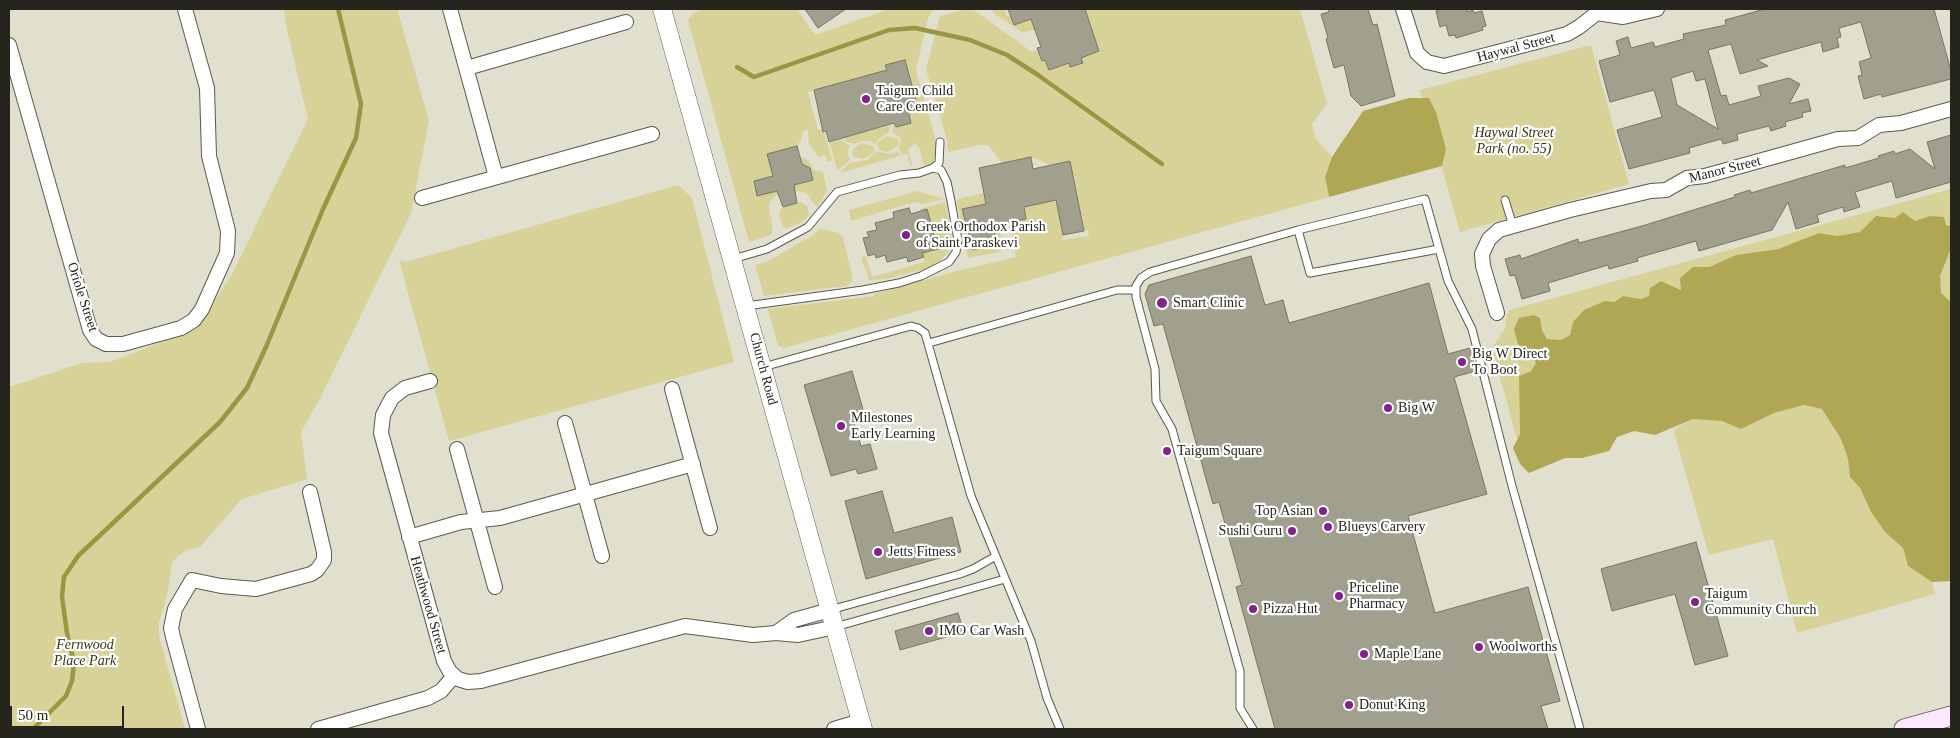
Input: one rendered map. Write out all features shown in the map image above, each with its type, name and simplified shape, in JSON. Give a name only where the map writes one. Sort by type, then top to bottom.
[{"type":"main road","points":[[1904,729],[1951,716]]},
{"type":"street","name":"Oriole Street","points":[[9,45],[90,330],[96,339],[106,344],[123,344],[181,328],[194,320],[202,309],[227,253],[228,231],[209,156],[207,88],[185,9]]},
{"type":"street","points":[[450,9],[496,177]]},
{"type":"street","name":"Church Road","points":[[662,9],[862,725]]},
{"type":"street","name":"Haywal Street","points":[[1403,9],[1417,53],[1432,64],[1444,66],[1566,34],[1580,28],[1596,11],[1623,17],[1657,9]]},
{"type":"street","points":[[467,68],[626,22]]},
{"type":"street","name":"Manor Street","points":[[1497,313],[1483,266],[1482,254],[1485,244],[1494,234],[1513,226],[1650,191],[1666,190],[1687,178],[1705,176],[1838,139],[1858,138],[1879,125],[1901,123],[1951,109]]},
{"type":"street","points":[[422,198],[652,134]]},
{"type":"street","name":"Heathwood Street","points":[[430,381],[398,393],[387,405],[381,425],[383,440],[444,661],[454,676]]},
{"type":"street","points":[[672,389],[710,528]]},
{"type":"street","points":[[566,423],[602,556]]},
{"type":"street","points":[[457,449],[495,587]]},
{"type":"street","points":[[409,537],[461,522],[500,518],[693,464]]},
{"type":"street","points":[[198,729],[171,628],[176,609],[192,580],[221,586],[256,589],[311,574],[317,570],[324,560],[324,552],[310,492]]},
{"type":"street","points":[[318,729],[428,698],[441,691],[454,676],[468,682],[480,681],[686,626],[753,636],[776,633],[794,620],[832,618]]},
{"type":"street","points":[[834,729],[862,725]]},
{"type":"lane","points":[[732,259],[767,249],[808,227],[837,192],[933,168],[939,163],[940,142]]},
{"type":"lane","points":[[746,306],[890,285],[921,276],[949,262],[956,252],[958,240],[951,201],[941,170],[933,168]]},
{"type":"lane","points":[[1253,729],[1240,708],[1240,671],[1176,440],[1156,401],[1155,369],[1135,290],[1141,278],[1150,272],[1298,230],[1425,199],[1448,281],[1472,329],[1512,486],[1580,729]]},
{"type":"lane","points":[[1505,200],[1513,226]]},
{"type":"lane","points":[[1298,230],[1310,273],[1439,249]]},
{"type":"lane","points":[[929,342],[1117,290],[1135,290]]},
{"type":"lane","points":[[762,367],[911,326],[922,330],[929,342],[967,485],[1031,642],[1047,698],[1060,729]]},
{"type":"lane","points":[[832,618],[973,570],[996,556]]},
{"type":"lane","points":[[832,618],[1005,579]]},
{"type":"green space","name":"Fernwood Place Park","points":[[284,9],[397,9],[429,121],[411,213],[321,397],[301,432],[307,479],[242,499],[200,547],[189,549],[178,556],[172,563],[168,591],[159,622],[159,636],[185,729],[9,729],[9,387],[82,363],[110,362],[183,334],[199,324],[232,274],[308,119],[287,30]]},
{"type":"green space","points":[[703,9],[797,9],[815,35],[889,9],[934,9],[928,18],[916,70],[937,145],[933,163],[924,166],[919,147],[915,143],[908,149],[912,165],[910,165],[907,154],[904,155],[899,149],[901,139],[892,132],[894,125],[896,127],[911,123],[908,110],[918,107],[905,60],[886,65],[887,70],[808,92],[818,130],[822,129],[824,132],[832,160],[828,162],[825,155],[818,157],[809,143],[808,130],[802,132],[802,138],[797,146],[767,154],[773,176],[756,180],[754,184],[757,193],[777,191],[779,193],[771,200],[769,206],[773,231],[771,235],[749,242],[688,20],[692,14]]},
{"type":"green space","points":[[965,9],[975,11],[1032,52],[1038,50],[1042,61],[1045,60],[1049,70],[1069,63],[1071,67],[1083,63],[1080,53],[1088,55],[1099,51],[1087,15],[1023,33],[993,13],[992,9],[1004,9],[1007,16],[1011,15],[1014,25],[1034,18],[1048,18],[1045,9],[1053,11],[1058,9],[1300,9],[1327,104],[1312,124],[1316,139],[1332,157],[1325,177],[1329,197],[784,348],[778,346],[768,309],[874,296],[874,294],[953,272],[1016,257],[1009,222],[1026,219],[1024,207],[1052,180],[1063,235],[1062,240],[1089,236],[1088,230],[1084,231],[1070,161],[1050,165],[1031,157],[1002,163],[988,145],[979,145],[948,152],[947,140],[926,69],[940,16]]},
{"type":"green space","name":"Haywal Street Park (no. 55)","points":[[1591,45],[1629,184],[1460,232],[1420,90]]},
{"type":"green space","points":[[891,125],[889,132],[878,139],[875,144],[870,141],[861,141],[855,144],[845,141],[845,137]]},
{"type":"green space","points":[[887,136],[898,139],[899,145],[888,152],[879,150],[877,143]]},
{"type":"green space","points":[[842,140],[850,146],[847,152],[850,160],[837,171],[830,143]]},
{"type":"green space","points":[[862,143],[873,146],[875,149],[872,154],[863,159],[852,156],[853,149]]},
{"type":"green space","points":[[877,151],[888,154],[898,152],[902,155],[840,173],[849,163],[867,160]]},
{"type":"green space","points":[[803,158],[809,161],[814,170],[823,172],[827,191],[817,207],[806,193],[794,190],[794,185],[813,178],[810,168],[791,161]]},
{"type":"green space","points":[[678,185],[692,198],[734,362],[449,441],[399,260],[406,262]]},
{"type":"green space","points":[[1951,189],[1951,226],[1930,216],[1915,221],[1903,213],[1895,218],[1876,216],[1860,232],[1837,236],[1819,233],[1778,249],[1736,255],[1709,267],[1693,267],[1682,290],[1661,281],[1650,288],[1650,296],[1641,299],[1623,296],[1573,322],[1570,335],[1561,341],[1547,339],[1542,330],[1540,318],[1528,350],[1536,363],[1531,371],[1519,376],[1520,434],[1517,439],[1492,348],[1506,327],[1506,318],[1510,310]]},
{"type":"green space","points":[[917,191],[944,199],[923,204],[917,202],[908,204],[851,221],[849,210]]},
{"type":"green space","points":[[983,193],[986,205],[962,209],[967,233],[973,250],[996,246],[992,218],[999,217],[1002,248],[999,252],[968,258],[957,202],[958,199]]},
{"type":"green space","points":[[801,202],[808,207],[809,216],[800,223],[787,228],[783,227],[779,215],[780,210],[783,207]]},
{"type":"green space","points":[[945,202],[952,239],[948,253],[936,264],[925,269],[886,279],[869,280],[861,257],[866,256],[872,277],[925,262],[922,253],[938,249],[927,210],[920,211],[920,209]]},
{"type":"green space","points":[[820,229],[839,233],[843,237],[852,281],[847,286],[764,296],[755,265],[767,262]]},
{"type":"green space","points":[[1951,248],[1951,302],[1941,293],[1940,276]]},
{"type":"green space","points":[[1804,405],[1822,409],[1841,439],[1848,459],[1850,477],[1860,488],[1871,512],[1885,532],[1903,548],[1908,566],[1932,582],[1935,594],[1797,633],[1773,539],[1709,555],[1674,432],[1676,428],[1693,419],[1722,421],[1741,429],[1774,413]]},
{"type":"shaded area","points":[[1409,98],[1429,98],[1436,112],[1446,149],[1442,166],[1329,197],[1325,177],[1332,157],[1363,111]]},
{"type":"shaded area","points":[[1903,212],[1915,221],[1930,216],[1944,217],[1946,225],[1951,226],[1951,248],[1940,276],[1941,293],[1951,302],[1951,581],[1932,582],[1908,566],[1903,548],[1885,532],[1871,512],[1860,488],[1850,477],[1848,459],[1841,439],[1822,409],[1804,405],[1774,413],[1741,429],[1722,421],[1693,419],[1655,435],[1634,431],[1617,437],[1609,451],[1582,458],[1565,458],[1529,473],[1520,464],[1513,448],[1520,434],[1519,376],[1531,371],[1536,363],[1528,350],[1518,344],[1514,329],[1519,318],[1534,315],[1540,318],[1542,330],[1547,339],[1561,340],[1570,335],[1573,322],[1584,310],[1605,301],[1614,302],[1623,296],[1641,299],[1649,296],[1650,288],[1661,281],[1681,290],[1680,278],[1693,267],[1709,267],[1736,255],[1778,249],[1819,233],[1837,236],[1860,232],[1876,216],[1895,218]]},
{"type":"building","points":[[805,9],[846,9],[818,28]]},
{"type":"building","points":[[1008,9],[1085,9],[1099,51],[1081,58],[1083,63],[1070,67],[1069,63],[1049,70],[1045,60],[1042,61],[1037,48],[1041,47],[1031,19],[1014,25]]},
{"type":"building","points":[[1328,9],[1368,9],[1373,25],[1377,24],[1395,96],[1361,106],[1351,96],[1344,65],[1334,68],[1326,39],[1328,38],[1321,14],[1329,12]]},
{"type":"building","points":[[1443,9],[1467,9],[1468,12],[1473,10],[1474,13],[1482,11],[1486,26],[1482,27],[1483,30],[1456,38],[1455,35],[1449,36],[1446,25],[1440,27],[1436,11]]},
{"type":"building","points":[[1765,9],[1934,9],[1951,71],[1951,79],[1882,97],[1881,94],[1864,99],[1858,76],[1862,75],[1859,62],[1871,58],[1861,22],[1839,28],[1841,37],[1837,38],[1839,47],[1823,52],[1821,42],[1757,60],[1768,66],[1740,74],[1731,44],[1708,50],[1721,96],[1726,95],[1729,105],[1761,96],[1758,86],[1789,78],[1800,84],[1789,104],[1808,99],[1811,111],[1802,113],[1803,117],[1785,122],[1786,126],[1771,131],[1769,126],[1737,134],[1738,140],[1723,144],[1721,139],[1689,148],[1690,153],[1629,169],[1617,130],[1662,117],[1654,90],[1610,102],[1599,61],[1620,55],[1616,41],[1628,37],[1631,48],[1653,42],[1655,47],[1684,39],[1683,34],[1726,25],[1725,20]],"holes":[[[1693,71],[1696,81],[1705,79],[1718,129],[1677,105],[1671,78]]]},
{"type":"building","name":"Taigum Child Care Center","points":[[905,60],[918,107],[908,110],[911,123],[896,127],[894,123],[829,142],[826,131],[823,132],[814,90],[887,70],[885,65]]},
{"type":"building","points":[[1951,135],[1951,182],[1896,198],[1892,181],[1855,192],[1860,207],[1844,212],[1843,207],[1817,215],[1819,222],[1796,229],[1788,202],[1772,230],[1699,251],[1696,241],[1637,258],[1638,261],[1609,269],[1608,265],[1548,283],[1550,291],[1522,299],[1515,275],[1510,276],[1505,259],[1520,255],[1521,259],[1578,239],[1579,243],[1642,226],[1735,197],[1734,195],[1750,190],[1751,193],[1845,165],[1845,168],[1879,158],[1878,156],[1894,151],[1895,154],[1910,149],[1935,169],[1927,142]]},
{"type":"building","points":[[797,146],[802,164],[810,168],[813,180],[794,185],[797,203],[783,207],[777,191],[757,196],[754,181],[773,176],[767,154]]},
{"type":"building","points":[[1031,157],[1033,169],[1070,161],[1084,231],[1063,235],[1056,200],[1024,207],[1026,219],[993,225],[997,245],[973,250],[962,209],[986,204],[979,168]]},
{"type":"building","points":[[909,208],[911,214],[927,209],[938,249],[922,253],[924,257],[908,262],[907,257],[887,262],[885,255],[876,258],[875,254],[868,256],[863,238],[869,237],[867,232],[877,230],[875,223],[894,218],[893,212]]},
{"type":"building","points":[[1251,256],[1265,305],[1283,300],[1289,323],[1429,283],[1448,354],[1470,348],[1476,371],[1454,377],[1487,494],[1408,516],[1435,613],[1528,587],[1560,701],[1541,706],[1548,729],[1275,729],[1236,587],[1242,585],[1219,502],[1213,504],[1163,324],[1154,326],[1145,294],[1149,285]]},
{"type":"building","name":"Milestones Early Learning","points":[[852,371],[864,413],[852,416],[861,446],[870,444],[877,469],[858,474],[856,469],[831,476],[804,385]]},
{"type":"building","points":[[882,491],[894,533],[952,517],[961,552],[866,579],[845,501]]},
{"type":"building","name":"Taigum Community Church","points":[[1696,542],[1728,656],[1695,665],[1675,594],[1612,611],[1601,569]]},
{"type":"building","name":"IMO Car Wash","points":[[958,613],[964,632],[900,650],[895,631]]},
{"type":"waterway","points":[[33,729],[66,696],[72,681],[74,663],[67,633],[62,597],[64,577],[78,556],[220,422],[247,388],[323,209],[356,138],[361,104],[338,9]]},
{"type":"waterway","points":[[737,67],[754,77],[889,30],[915,28],[970,40],[1007,55],[1038,75],[1162,164]]},
{"type":"place","name":"Taigum Child Care Center","points":[[866,99]]},
{"type":"place","name":"Greek Orthodox Parish of Saint Paraskevi","points":[[906,235]]},
{"type":"place","name":"Smart Clinic","points":[[1162,303]]},
{"type":"place","name":"Big W Direct To Boot","points":[[1462,362]]},
{"type":"place","name":"Big W","points":[[1388,408]]},
{"type":"place","name":"Milestones Early Learning","points":[[841,426]]},
{"type":"place","name":"Taigum Square","points":[[1167,451]]},
{"type":"place","name":"Top Asian","points":[[1323,511]]},
{"type":"place","name":"Blueys Carvery","points":[[1328,527]]},
{"type":"place","name":"Sushi Guru","points":[[1292,531]]},
{"type":"place","name":"Jetts Fitness","points":[[878,552]]},
{"type":"place","name":"Priceline Pharmacy","points":[[1339,596]]},
{"type":"place","name":"Taigum Community Church","points":[[1695,602]]},
{"type":"place","name":"Pizza Hut","points":[[1253,609]]},
{"type":"place","name":"IMO Car Wash","points":[[929,631]]},
{"type":"place","name":"Woolworths","points":[[1479,647]]},
{"type":"place","name":"Maple Lane","points":[[1364,654]]},
{"type":"place","name":"Donut King","points":[[1349,705]]}]
